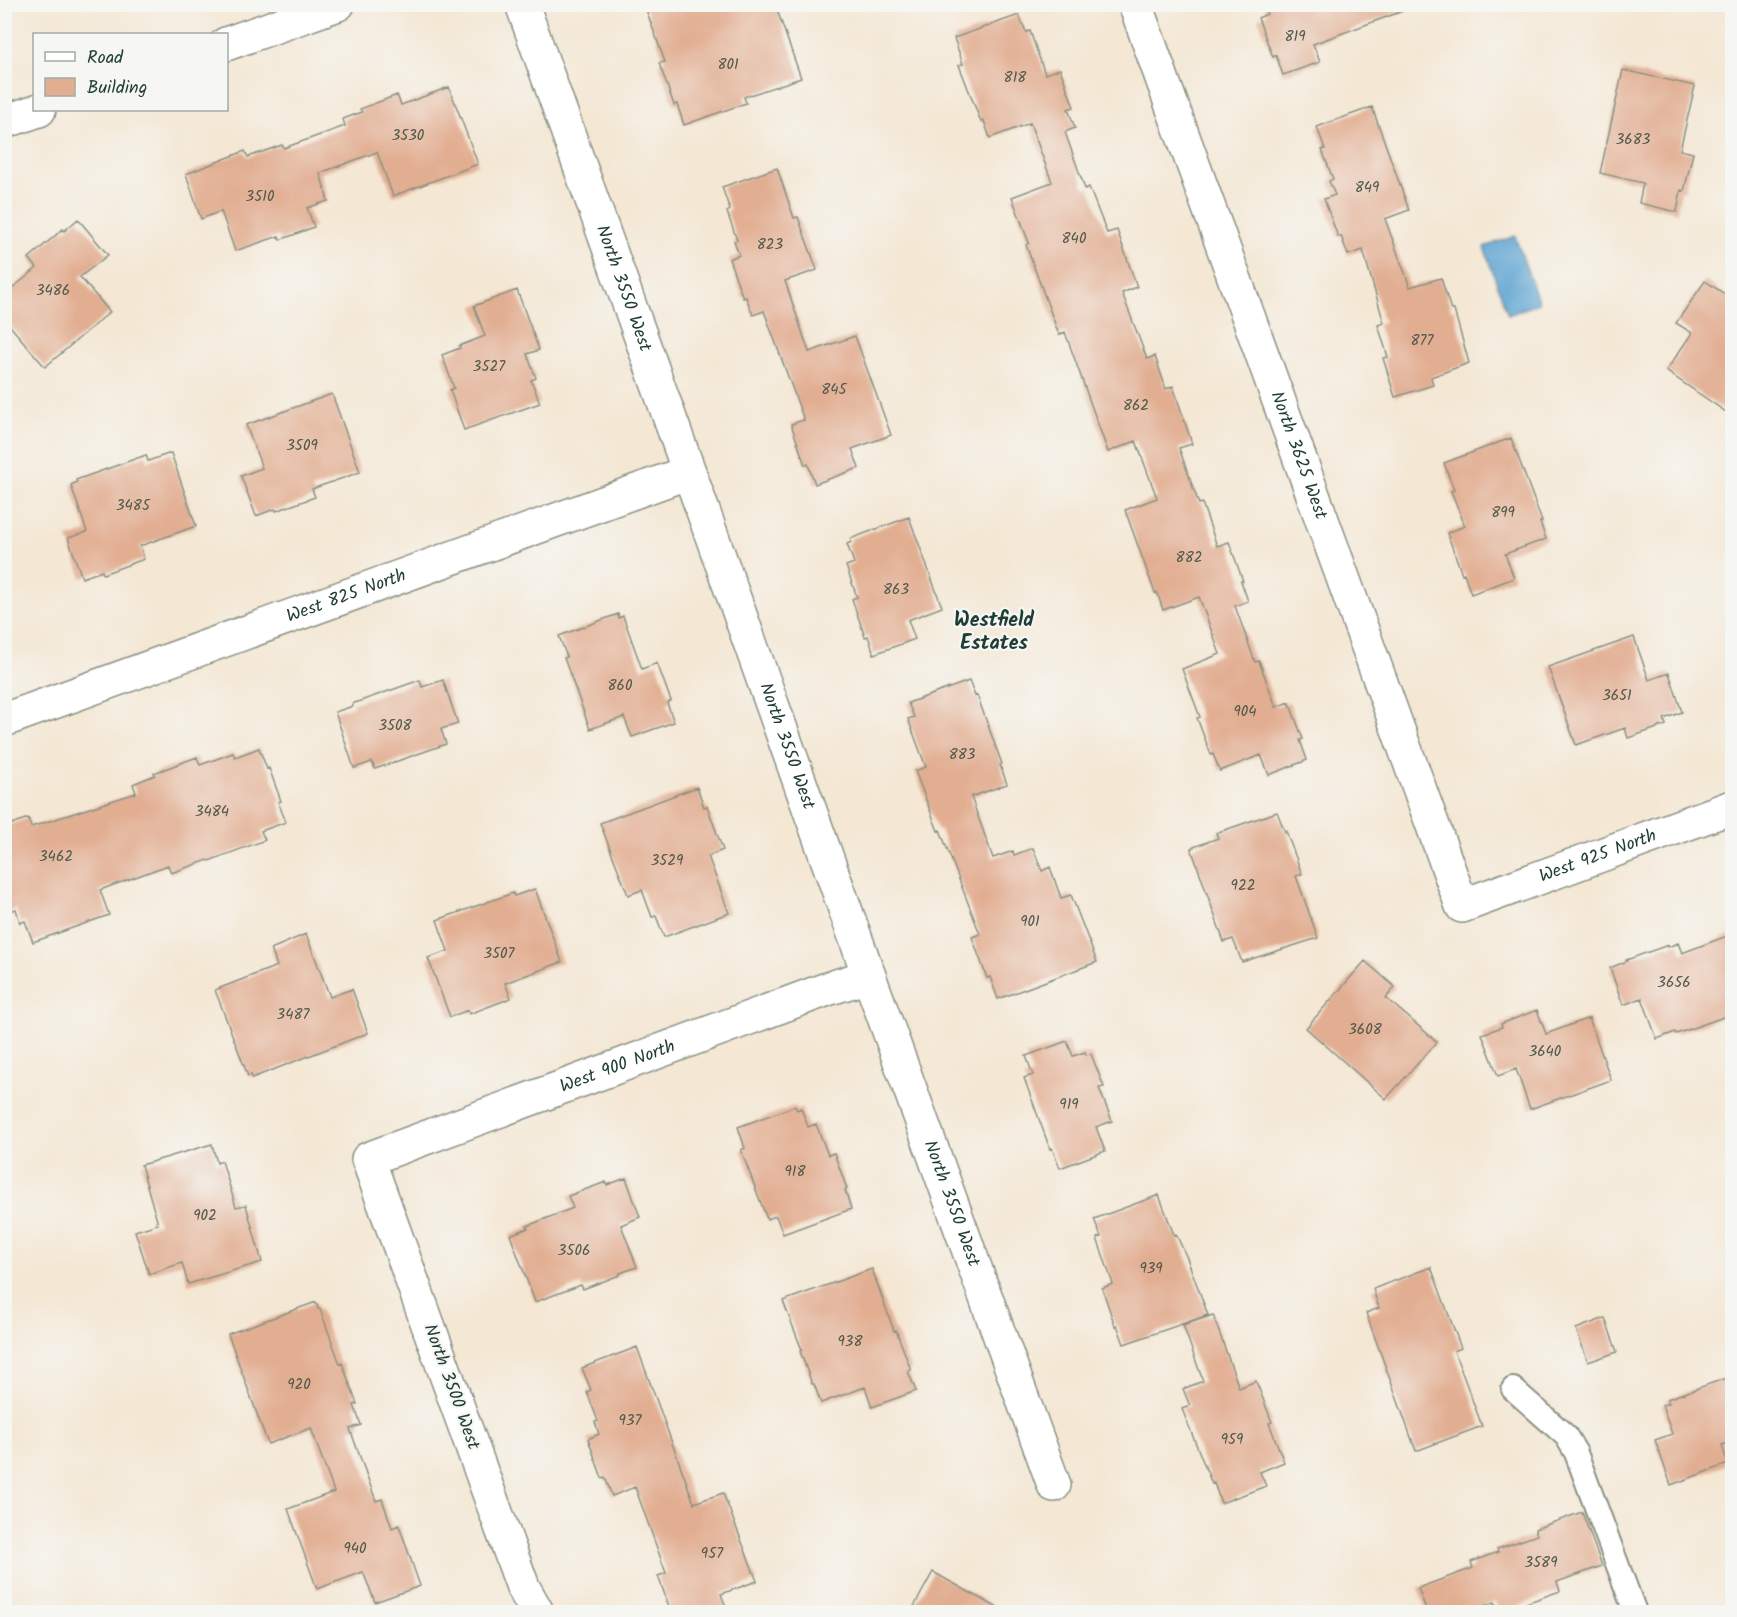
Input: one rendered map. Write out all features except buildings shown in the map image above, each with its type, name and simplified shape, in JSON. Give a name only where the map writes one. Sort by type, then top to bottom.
[{"type":"street","points":[[228,43],[338,4]]},
{"type":"street","name":"North 3550 West","points":[[522,4],[869,976],[1054,1485]]},
{"type":"street","name":"North 3625 West","points":[[1135,4],[1462,906]]},
{"type":"street","points":[[4,122],[36,111]]},
{"type":"street","name":"West 825 North","points":[[4,720],[689,472]]},
{"type":"street","name":"West 925 North","points":[[1462,906],[1732,807]]},
{"type":"street","name":"West 900 North","points":[[368,1159],[830,988],[869,976]]},
{"type":"street","name":"North 3500 West","points":[[368,1159],[523,1587],[537,1612]]},
{"type":"lane","points":[[1514,1389],[1566,1436],[1576,1453],[1635,1612]]},
{"type":"water","points":[[1515,236],[1539,303],[1508,315],[1484,247]]},
{"type":"district","name":"Westfield Estates","points":[[994,632]]}]
